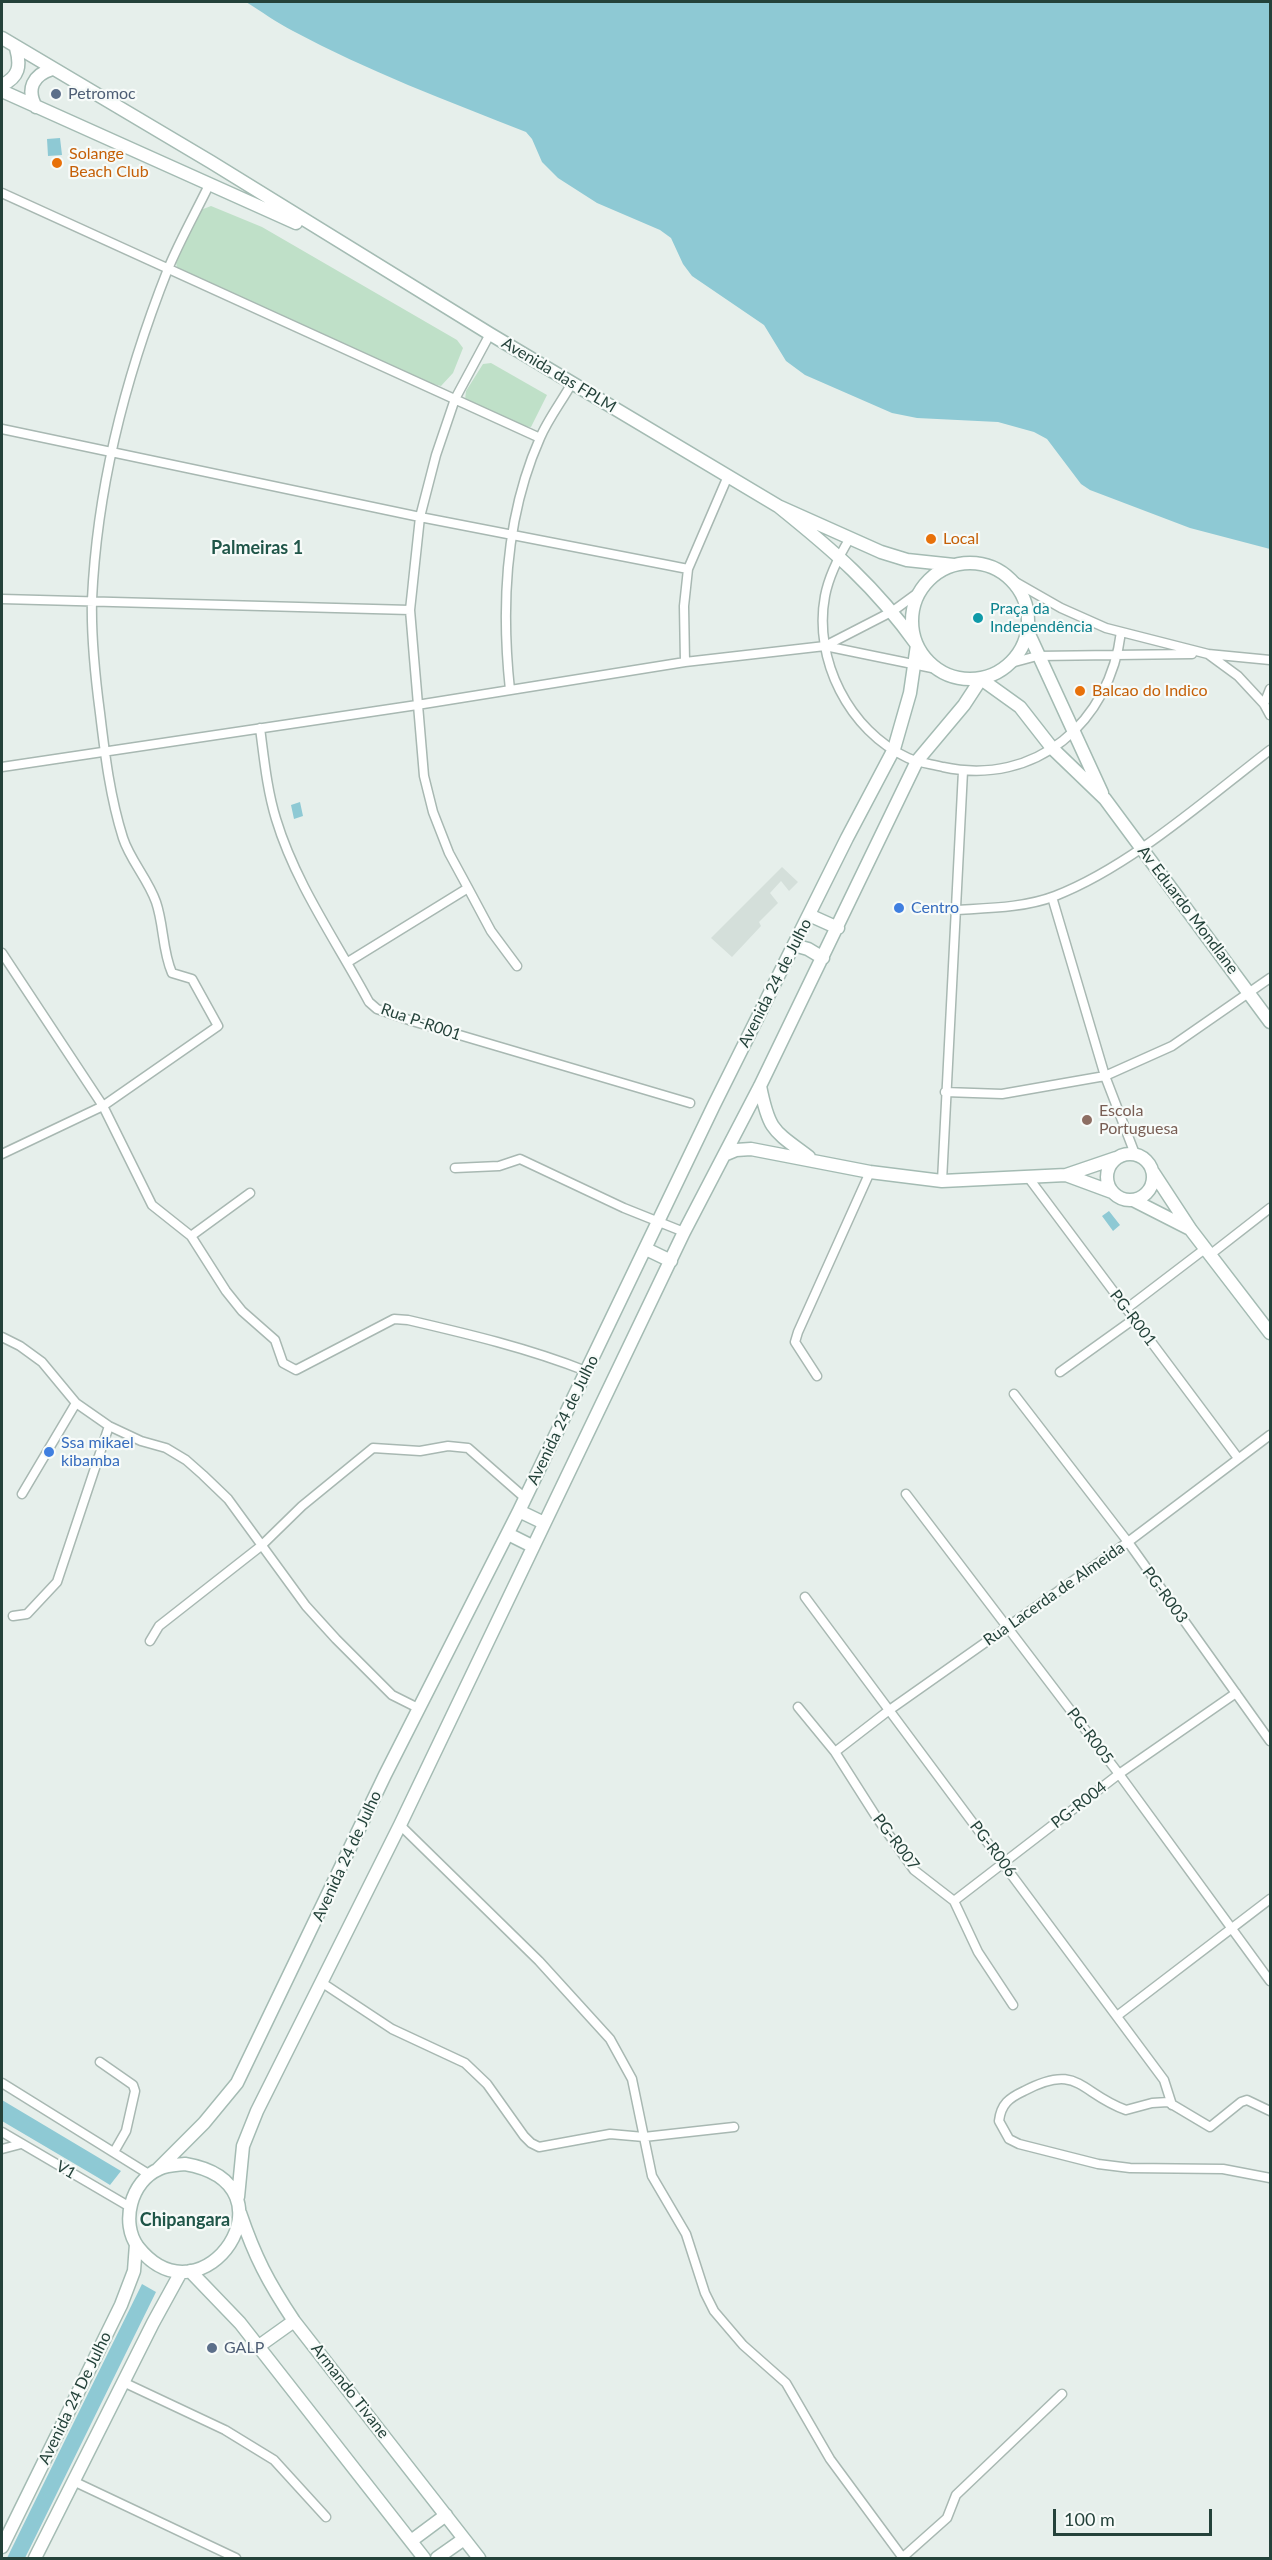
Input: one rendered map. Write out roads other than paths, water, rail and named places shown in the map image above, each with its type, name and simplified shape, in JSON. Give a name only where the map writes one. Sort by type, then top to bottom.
[{"type":"street","points":[[2,39],[211,162],[341,243]]},
{"type":"street","points":[[2,85],[16,75],[20,67],[16,48]]},
{"type":"street","points":[[36,107],[31,94],[33,81],[41,72],[52,69]]},
{"type":"street","points":[[2,91],[341,243]]},
{"type":"street","points":[[2,1154],[103,1106],[218,1026],[192,979],[176,975],[171,969],[157,903],[123,840],[104,751],[94,665],[92,601],[100,512],[110,452],[141,344],[169,267],[210,183]]},
{"type":"street","points":[[2,195],[169,267],[540,438]]},
{"type":"street","name":"Avenida das FPLM","points":[[341,243],[778,506],[907,560],[954,565]]},
{"type":"street","points":[[490,334],[455,399],[436,455],[420,517],[410,610],[424,776],[428,792],[449,853],[491,931],[517,966]]},
{"type":"street","points":[[510,690],[506,611],[511,534],[522,489],[540,438],[572,383]]},
{"type":"street","points":[[2,429],[420,517],[688,569]]},
{"type":"street","points":[[685,662],[684,606],[688,569],[728,476]]},
{"type":"street","name":"Avenida das FPLM","points":[[778,506],[839,556],[893,611],[917,645]]},
{"type":"street","points":[[850,538],[839,556],[825,597],[823,614],[825,646],[832,674],[853,713],[870,731],[894,749],[917,761],[963,771],[989,771],[1024,762],[1052,748],[1074,732],[1091,713],[1109,682],[1118,653],[1121,632]]},
{"type":"street","points":[[825,646],[893,611],[919,592],[928,580],[940,571],[954,565],[970,563],[985,565],[999,570],[1061,608],[1121,632],[1208,654],[1238,676],[1264,704],[1270,715]]},
{"type":"street","points":[[919,592],[912,619],[917,645],[925,658],[937,669],[950,676],[981,679],[997,673],[1011,663],[1022,649],[1028,632],[1029,613],[1023,595],[1012,580]]},
{"type":"street","points":[[2,598],[410,610]]},
{"type":"street","points":[[1028,632],[1037,656],[1105,799]]},
{"type":"street","name":"Avenida 24 de Julho","points":[[154,2172],[204,2123],[237,2083],[418,1708],[508,1534],[711,1111],[894,749],[904,718],[917,645]]},
{"type":"street","points":[[2,767],[685,662],[825,646],[937,669]]},
{"type":"street","points":[[1011,663],[1037,656],[1118,653],[1208,654],[1270,660]]},
{"type":"street","points":[[981,679],[1020,707],[1052,748],[1105,799]]},
{"type":"street","name":"Avenida 24 de Julho","points":[[238,2197],[243,2146],[256,2111],[400,1825],[684,1232],[760,1086],[917,761],[964,705],[981,679]]},
{"type":"street","points":[[1264,704],[1270,689]]},
{"type":"street","name":"Rua P-R001","points":[[260,728],[275,817],[287,851],[322,920],[369,1002],[377,1009],[412,1022],[690,1103]]},
{"type":"street","points":[[955,910],[1002,907],[1053,897],[1095,878],[1141,848],[1270,750]]},
{"type":"street","points":[[942,1181],[963,771]]},
{"type":"street","name":"Av Eduardo Mondlane","points":[[1105,799],[1270,1022]]},
{"type":"street","points":[[348,962],[468,888]]},
{"type":"street","points":[[1053,897],[1105,1076],[1135,1154],[1146,1161],[1191,1230],[1270,1333]]},
{"type":"street","points":[[810,915],[838,928]]},
{"type":"street","points":[[794,945],[808,949],[823,958]]},
{"type":"street","points":[[2,953],[103,1106],[152,1205],[191,1236],[236,1304],[275,1340],[283,1363],[289,1368],[296,1370],[394,1319],[416,1322],[506,1344],[545,1355],[586,1371]]},
{"type":"street","points":[[945,1092],[1002,1094],[1105,1076],[1172,1046],[1270,978]]},
{"type":"street","points":[[760,1086],[765,1113],[775,1131],[812,1160]]},
{"type":"street","points":[[724,1155],[736,1150],[752,1149],[870,1172],[942,1181],[1066,1175],[1135,1154]]},
{"type":"street","points":[[1116,1158],[1107,1171],[1108,1186],[1112,1192],[1118,1197],[1133,1200],[1191,1230]]},
{"type":"street","points":[[455,1168],[499,1166],[520,1159],[684,1232]]},
{"type":"street","points":[[817,1376],[795,1342],[870,1172]]},
{"type":"street","points":[[1133,1200],[1140,1198],[1151,1187],[1153,1172]]},
{"type":"street","points":[[1066,1175],[1112,1192]]},
{"type":"street","name":"PG-R001","points":[[1028,1177],[1238,1458]]},
{"type":"street","points":[[191,1236],[250,1193]]},
{"type":"street","points":[[1126,1309],[1270,1208]]},
{"type":"street","points":[[646,1249],[671,1261]]},
{"type":"street","points":[[1060,1372],[1134,1319]]},
{"type":"street","points":[[2,1337],[20,1346],[42,1362],[76,1403],[109,1426],[141,1441],[166,1448],[186,1460],[228,1499],[306,1606],[336,1639],[392,1695],[418,1708]]},
{"type":"street","name":"PG-R003","points":[[1014,1394],[1128,1542],[1270,1741]]},
{"type":"street","points":[[22,1494],[76,1403]]},
{"type":"street","points":[[13,1616],[27,1614],[57,1582],[109,1426]]},
{"type":"street","name":"Rua Lacerda de Almeida","points":[[835,1752],[888,1711],[1128,1542],[1270,1435]]},
{"type":"street","points":[[150,1641],[159,1626],[261,1546],[303,1506],[373,1448],[420,1451],[448,1446],[468,1448],[525,1498]]},
{"type":"street","name":"PG-R005","points":[[906,1494],[1119,1774],[1270,1981]]},
{"type":"street","points":[[519,1511],[544,1522]]},
{"type":"street","points":[[508,1534],[532,1546]]},
{"type":"street","name":"PG-R006","points":[[805,1597],[1164,2080],[1172,2105]]},
{"type":"street","name":"PG-R004","points":[[954,1901],[1119,1774],[1236,1693]]},
{"type":"street","name":"PG-R007","points":[[798,1707],[835,1752],[877,1818],[914,1870],[954,1901],[978,1952],[1013,2005]]},
{"type":"street","points":[[400,1825],[539,1960],[610,2039],[632,2079],[652,2176],[686,2234],[705,2293],[714,2311],[742,2345],[786,2383],[830,2459],[903,2558],[947,2518],[956,2495],[1062,2394]]},
{"type":"street","points":[[1117,2016],[1270,1899]]},
{"type":"street","points":[[321,1982],[392,2029],[465,2063],[487,2084],[531,2143],[539,2147],[610,2134],[644,2137],[734,2127]]},
{"type":"street","points":[[100,2062],[133,2085],[135,2091],[126,2131],[114,2152]]},
{"type":"street","points":[[1270,2111],[1247,2100],[1241,2102],[1210,2127],[1168,2102],[1152,2103],[1126,2110],[1068,2078],[1053,2078],[1011,2097],[1003,2105],[999,2121],[1009,2139],[1019,2144],[1098,2164],[1130,2168],[1223,2169],[1270,2178]]},
{"type":"street","points":[[2,2083],[114,2152],[154,2172]]},
{"type":"street","name":"V1","points":[[2,2132],[130,2207]]},
{"type":"street","points":[[2,2150],[21,2144]]},
{"type":"street","points":[[185,2164],[200,2166],[213,2172],[238,2197],[240,2212],[231,2244],[220,2257],[206,2267],[186,2271],[164,2268],[148,2259],[136,2244],[129,2226],[130,2207],[137,2189],[154,2172],[185,2164]]},
{"type":"street","name":"Armando Tivane","points":[[240,2212],[254,2254],[269,2284],[294,2321],[479,2559]]},
{"type":"street","name":"Avenida 24 De Julho","points":[[2,2547],[121,2305],[134,2271],[136,2244]]},
{"type":"street","points":[[186,2271],[219,2299],[259,2346],[424,2559]]},
{"type":"street","points":[[35,2559],[123,2382],[186,2271]]},
{"type":"street","points":[[259,2346],[294,2321]]},
{"type":"street","points":[[123,2382],[225,2430],[274,2460],[326,2517]]},
{"type":"street","points":[[73,2481],[236,2559]]},
{"type":"street","points":[[411,2541],[446,2516]]},
{"type":"street","points":[[437,2559],[464,2539]]},
{"type":"water","points":[[246,2],[1270,2],[1270,549],[1190,528],[1090,490],[1081,484],[1047,439],[1034,432],[998,422],[917,418],[892,413],[805,375],[786,361],[764,325],[692,276],[683,264],[671,238],[660,230],[597,203],[558,178],[542,162],[532,139],[526,132],[408,85],[321,46]]},
{"type":"water","points":[[60,138],[62,155],[48,156],[47,139]]},
{"type":"water","points":[[300,802],[303,816],[294,819],[291,805]]},
{"type":"water","points":[[1109,1211],[1120,1225],[1113,1231],[1102,1216]]},
{"type":"water","points":[[2,2100],[121,2171],[110,2185],[2,2121]]},
{"type":"water","points":[[142,2284],[156,2292],[25,2558],[7,2558]]},
{"type":"place","name":"Petromoc","points":[[56,94]]},
{"type":"place","name":"Solange Beach Club","points":[[57,163]]},
{"type":"place","name":"Local","points":[[931,539]]},
{"type":"place","name":"Praça da Independência","points":[[978,618]]},
{"type":"place","name":"Balcao do Indico","points":[[1080,691]]},
{"type":"place","name":"Centro","points":[[899,908]]},
{"type":"place","name":"Escola Portuguesa","points":[[1087,1120]]},
{"type":"place","name":"Ssa mikael kibamba","points":[[49,1452]]},
{"type":"place","name":"GALP","points":[[212,2348]]},
{"type":"district","name":"Palmeiras 1","points":[[257,548]]},
{"type":"district","name":"Chipangara","points":[[185,2220]]}]
